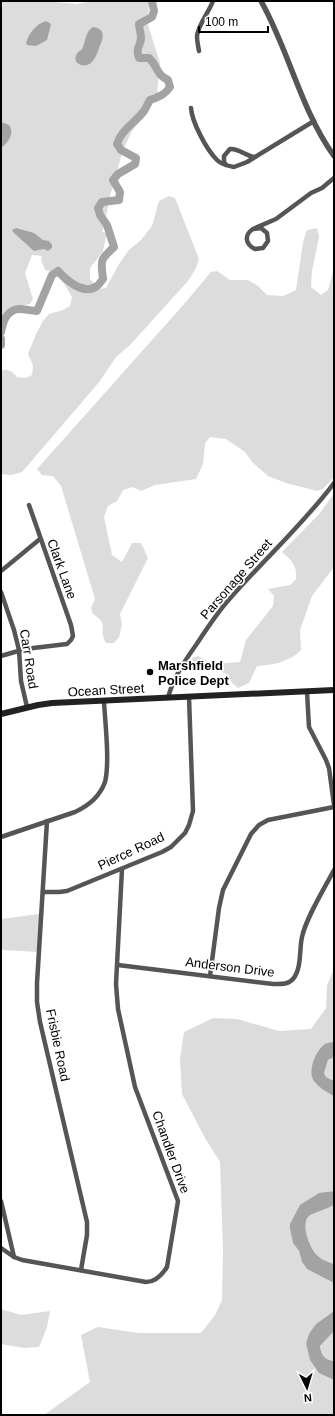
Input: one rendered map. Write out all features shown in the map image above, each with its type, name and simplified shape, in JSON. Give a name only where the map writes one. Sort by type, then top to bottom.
[{"type":"main road","name":"Ocean Street","points":[[1,714],[52,703],[334,690]]},
{"type":"street","points":[[199,52],[197,35],[213,1]]},
{"type":"street","points":[[261,1],[279,36],[314,121],[324,142],[334,156]]},
{"type":"street","points":[[191,108],[192,118],[195,125],[217,160],[226,165],[237,167],[314,121]]},
{"type":"street","points":[[226,165],[224,162],[224,156],[230,149],[237,149],[246,155],[256,157]]},
{"type":"street","points":[[253,229],[261,228],[267,233],[268,241],[263,248],[255,249],[248,244],[247,235],[253,229],[276,219],[311,193],[322,188],[334,178]]},
{"type":"street","name":"Parsonage Street","points":[[168,698],[174,680],[184,662],[225,604],[310,514],[334,483]]},
{"type":"street","name":"Clark Lane","points":[[19,650],[62,646],[71,640],[73,632],[29,505]]},
{"type":"street","points":[[1,571],[40,539]]},
{"type":"street","name":"Carr Road","points":[[1,592],[19,650],[21,681],[27,708]]},
{"type":"street","points":[[1,656],[19,650]]},
{"type":"street","points":[[210,976],[221,895],[251,834],[259,825],[268,820],[334,806],[329,768],[309,727],[307,692]]},
{"type":"street","name":"Pierce Road","points":[[43,892],[68,891],[166,850],[179,839],[189,825],[193,803],[189,697]]},
{"type":"street","points":[[1,837],[75,812],[86,806],[96,797],[104,783],[107,763],[104,701]]},
{"type":"street","name":"Frisbie Road","points":[[47,821],[37,1002],[42,1030],[87,1222],[87,1235],[82,1270]]},
{"type":"street","name":"Chandler Drive","points":[[1,1248],[14,1257],[29,1262],[146,1282],[157,1279],[167,1267],[178,1206],[177,1198],[136,1087],[119,1015],[116,984],[122,869]]},
{"type":"street","name":"Anderson Drive","points":[[118,965],[280,984],[289,982],[293,979],[298,970],[302,937],[305,926],[334,870]]},
{"type":"street","points":[[1,1201],[14,1257]]},
{"type":"shaded area","points":[[1,1],[45,1],[76,4],[94,1],[149,1],[148,25],[160,63],[157,95],[132,131],[123,150],[102,232],[107,233],[103,251],[90,268],[90,279],[99,289],[106,288],[119,264],[129,250],[141,240],[152,226],[159,201],[169,196],[175,198],[199,259],[196,268],[188,281],[130,345],[116,357],[100,381],[22,472],[11,475],[1,474],[1,370],[10,371],[17,377],[26,378],[32,375],[33,365],[28,354],[36,334],[43,321],[49,314],[63,310],[70,306],[72,297],[56,273],[45,270],[41,260],[42,256],[32,255],[25,273],[33,299],[30,304],[14,307],[1,322]]},
{"type":"shaded area","points":[[46,21],[51,24],[47,40],[36,46],[27,45],[27,39],[33,29]]},
{"type":"shaded area","points":[[93,27],[102,32],[102,41],[92,62],[87,65],[80,65],[75,58],[76,55],[82,49],[87,34]]},
{"type":"shaded area","points":[[1,122],[9,125],[11,128],[11,134],[8,141],[1,148]]},
{"type":"shaded area","points":[[16,228],[34,233],[43,240],[49,241],[52,248],[48,251],[44,249],[34,251],[14,233],[12,230]]},
{"type":"shaded area","points":[[317,228],[319,237],[312,271],[311,287],[321,295],[328,290],[334,268],[334,477],[323,489],[317,491],[286,483],[268,476],[253,463],[245,452],[226,439],[210,437],[205,443],[203,464],[196,479],[155,485],[141,491],[133,487],[123,490],[117,501],[108,506],[104,517],[112,555],[122,562],[132,543],[141,543],[148,558],[120,614],[122,625],[119,637],[114,643],[106,643],[103,634],[103,624],[93,614],[91,608],[95,599],[61,486],[53,476],[42,475],[37,469],[211,272],[217,271],[230,280],[248,280],[258,286],[267,295],[283,296],[296,290],[303,242],[307,230]]},
{"type":"shaded area","points":[[334,493],[334,567],[312,596],[300,630],[301,650],[292,657],[275,664],[257,666],[249,683],[238,688],[232,683],[227,674],[219,671],[197,670],[190,665],[192,658],[198,656],[213,664],[240,662],[246,640],[273,606],[274,596],[268,589],[290,585],[296,579],[295,567],[289,558],[282,552],[320,513]]},
{"type":"shaded area","points":[[39,914],[39,952],[1,950],[1,919]]},
{"type":"shaded area","points":[[334,969],[334,1042],[326,1044],[315,1083],[334,1096],[334,1191],[330,1191],[290,1229],[293,1243],[299,1251],[302,1262],[307,1269],[334,1283],[334,1311],[316,1324],[306,1344],[309,1356],[318,1370],[334,1380],[334,1415],[44,1415],[90,1382],[81,1335],[98,1327],[138,1333],[201,1333],[215,1315],[222,1300],[223,1250],[220,1162],[205,1138],[182,1094],[180,1060],[184,1032],[213,1018],[237,1019],[279,1031],[311,1029],[326,1008],[327,985]]},
{"type":"shaded area","points":[[334,1042],[334,1057],[328,1060],[324,1073],[326,1077],[334,1081],[334,1096],[323,1090],[314,1081],[312,1077],[312,1066],[318,1051],[325,1044]]},
{"type":"shaded area","points":[[334,1057],[334,1081],[326,1077],[324,1073],[328,1060]]},
{"type":"shaded area","points":[[334,1191],[334,1205],[309,1216],[306,1219],[305,1224],[309,1243],[315,1253],[321,1259],[334,1264],[334,1283],[307,1269],[302,1262],[299,1251],[293,1243],[290,1224],[300,1205],[319,1193]]},
{"type":"shaded area","points":[[334,1205],[334,1264],[321,1259],[315,1253],[309,1243],[305,1224],[306,1219],[309,1216]]},
{"type":"shaded area","points":[[1,1309],[21,1315],[50,1311],[47,1327],[39,1347],[24,1348],[1,1344]]},
{"type":"shaded area","points":[[334,1311],[334,1331],[320,1346],[321,1352],[324,1356],[328,1360],[334,1361],[334,1380],[319,1373],[310,1360],[306,1344],[309,1334],[316,1324]]},
{"type":"shaded area","points":[[334,1331],[334,1361],[328,1360],[324,1356],[321,1352],[320,1346]]},
{"type":"waterway","points":[[1,332],[6,316],[12,311],[20,309],[37,311],[52,275],[58,271],[70,282],[81,288],[92,289],[103,279],[103,258],[114,247],[107,225],[100,215],[98,208],[102,202],[119,200],[120,192],[113,180],[118,174],[135,164],[136,158],[121,150],[117,144],[125,131],[144,111],[150,100],[164,94],[170,87],[168,80],[161,76],[149,58],[139,58],[138,54],[141,38],[139,24],[152,17],[154,11],[152,1]]},
{"type":"waterway","points":[[1,339],[1,345]]},
{"type":"place","name":"Marshfield Police Dept","points":[[150,672]]}]
